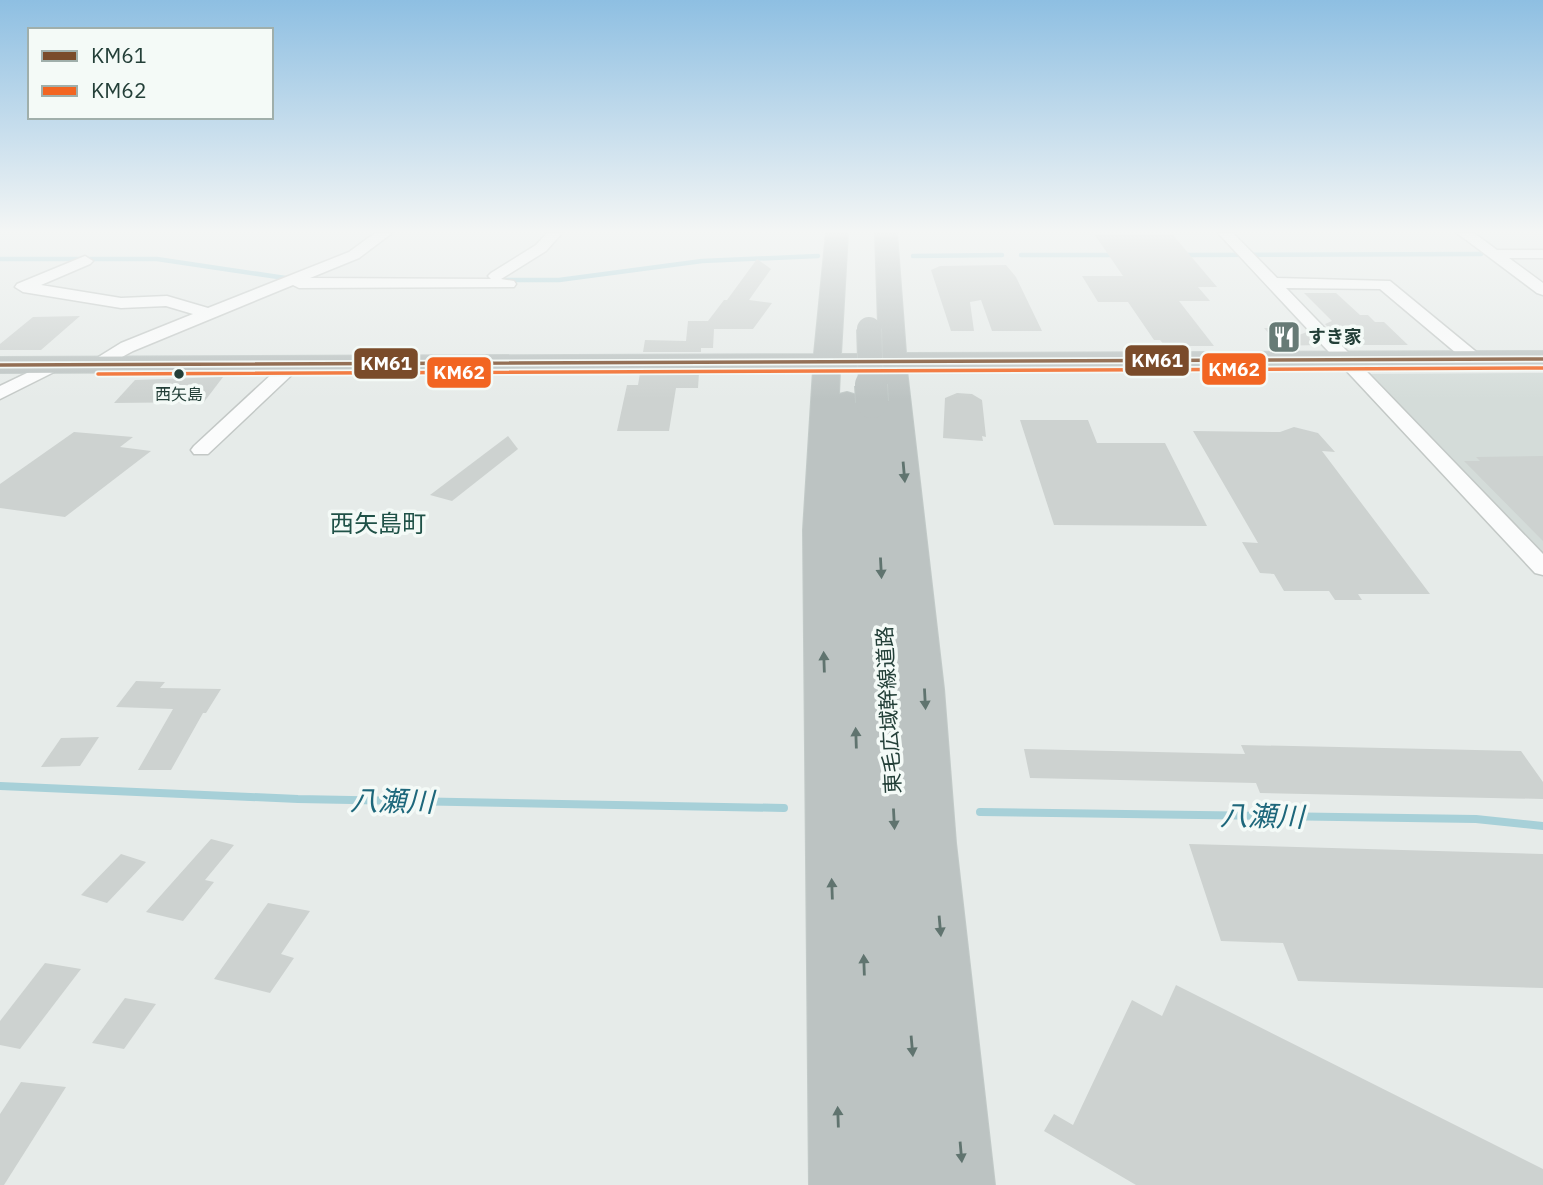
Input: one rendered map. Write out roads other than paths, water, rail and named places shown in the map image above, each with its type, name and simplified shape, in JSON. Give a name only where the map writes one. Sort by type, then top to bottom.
[{"type":"highway","points":[[840,1185],[820,530],[847,341],[842,288]]},
{"type":"highway","name":"東毛広域幹線道路","points":[[849,288],[847,341],[860,401],[924,1185]]},
{"type":"highway","name":"東毛広域幹線道路","points":[[847,341],[859,288]]},
{"type":"highway","points":[[889,288],[893,362],[924,688],[932,843],[964,1185]]},
{"type":"highway","points":[[0,365],[293,364],[847,341],[893,362],[1543,359]]},
{"type":"highway","name":"東毛広域幹線道路","points":[[860,401],[859,845],[873,1185]]},
{"type":"street","points":[[25,288],[121,303],[167,301],[207,313]]},
{"type":"street","points":[[98,365],[127,346],[272,288]]},
{"type":"street","points":[[1277,288],[1543,568]]},
{"type":"street","points":[[1389,288],[1474,359]]},
{"type":"street","points":[[0,393],[56,364]]},
{"type":"street","points":[[201,450],[293,364]]},
{"type":"waterway","name":"八瀬川","points":[[0,786],[298,799],[784,808]]},
{"type":"waterway","name":"八瀬川","points":[[980,812],[1476,819],[1543,826]]},
{"type":"place","name":"すき家","points":[[1284,337]]},
{"type":"place","name":"西矢島","points":[[179,374]]},
{"type":"district","name":"西矢島町","points":[[378,524]]}]
